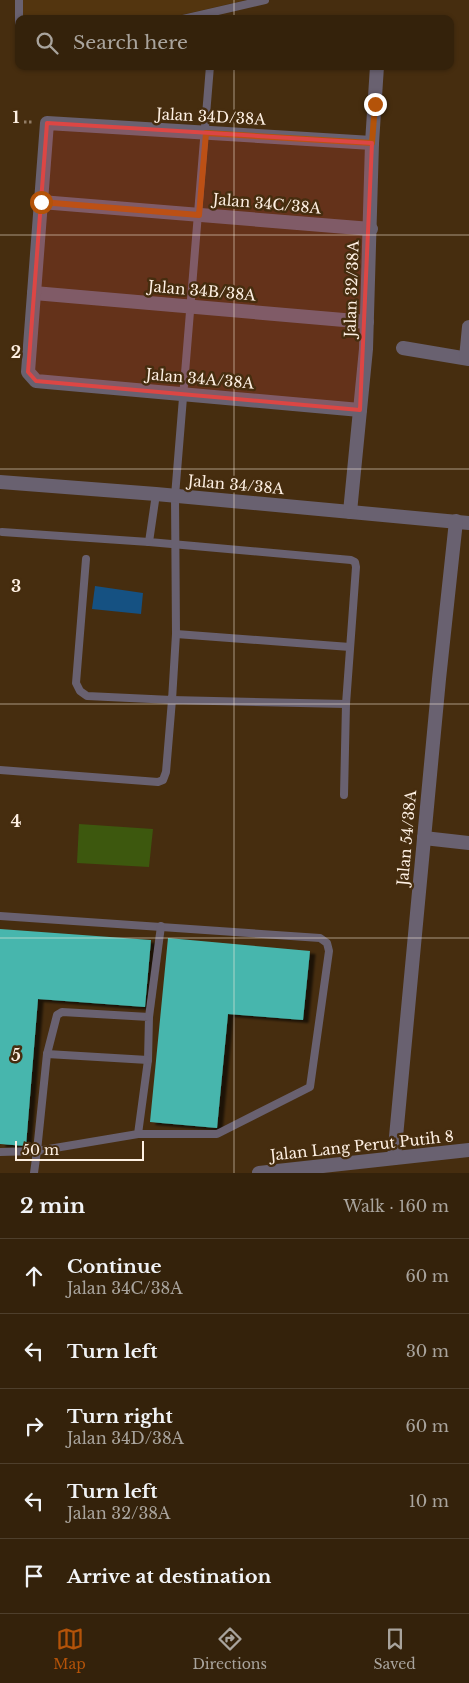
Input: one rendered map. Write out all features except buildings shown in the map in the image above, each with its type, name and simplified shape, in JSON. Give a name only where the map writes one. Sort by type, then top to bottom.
[{"type":"street","name":"Jalan 32/38A","points":[[350,512],[367,322],[372,143],[377,70]]},
{"type":"street","name":"Jalan 34D/38A","points":[[41,202],[47,123],[372,143]]},
{"type":"street","name":"Jalan 34C/38A","points":[[41,202],[371,229]]},
{"type":"street","points":[[34,293],[41,202]]},
{"type":"street","name":"Jalan 34B/38A","points":[[34,293],[367,322]]},
{"type":"street","name":"Jalan 34A/38A","points":[[34,293],[28,372],[36,381],[360,410]]},
{"type":"street","points":[[403,348],[468,358],[469,327]]},
{"type":"street","name":"Jalan 34/38A","points":[[0,482],[463,522]]},
{"type":"street","name":"Jalan 54/38A","points":[[394,1158],[424,838],[463,522]]},
{"type":"street","points":[[424,838],[469,843]]},
{"type":"street","name":"Jalan Lang Perut Putih 8","points":[[259,1173],[469,1150]]},
{"type":"lane","points":[[19,0],[19,15]]},
{"type":"lane","points":[[200,15],[265,0]]},
{"type":"lane","points":[[0,770],[158,782],[163,780],[166,772],[176,634],[175,496],[210,70]]},
{"type":"lane","points":[[149,542],[156,494]]},
{"type":"lane","points":[[2,532],[174,543],[351,560],[355,562],[346,704],[344,795]]},
{"type":"lane","points":[[86,559],[76,683],[80,691],[87,696],[346,704]]},
{"type":"lane","points":[[176,634],[350,647]]},
{"type":"lane","points":[[0,916],[320,938],[327,943],[329,951],[310,1087],[217,1134],[138,1134],[37,1151],[0,1152]]},
{"type":"lane","points":[[138,1134],[148,1060],[148,1017],[161,926]]},
{"type":"lane","points":[[34,1173],[48,1054],[57,1015],[62,1012],[148,1017]]},
{"type":"lane","points":[[48,1054],[148,1060]]},
{"type":"highlighted area","points":[[47,123],[372,143],[360,410],[36,381],[28,372]]},
{"type":"shaded area","points":[[23,0],[246,0],[181,15],[23,15]]},
{"type":"green space","points":[[79,824],[153,829],[149,867],[77,863]]},
{"type":"water","points":[[95,586],[143,593],[141,614],[92,609]]},
{"type":"route","points":[[41,202],[199,215],[206,133],[372,143],[375,104]]}]
